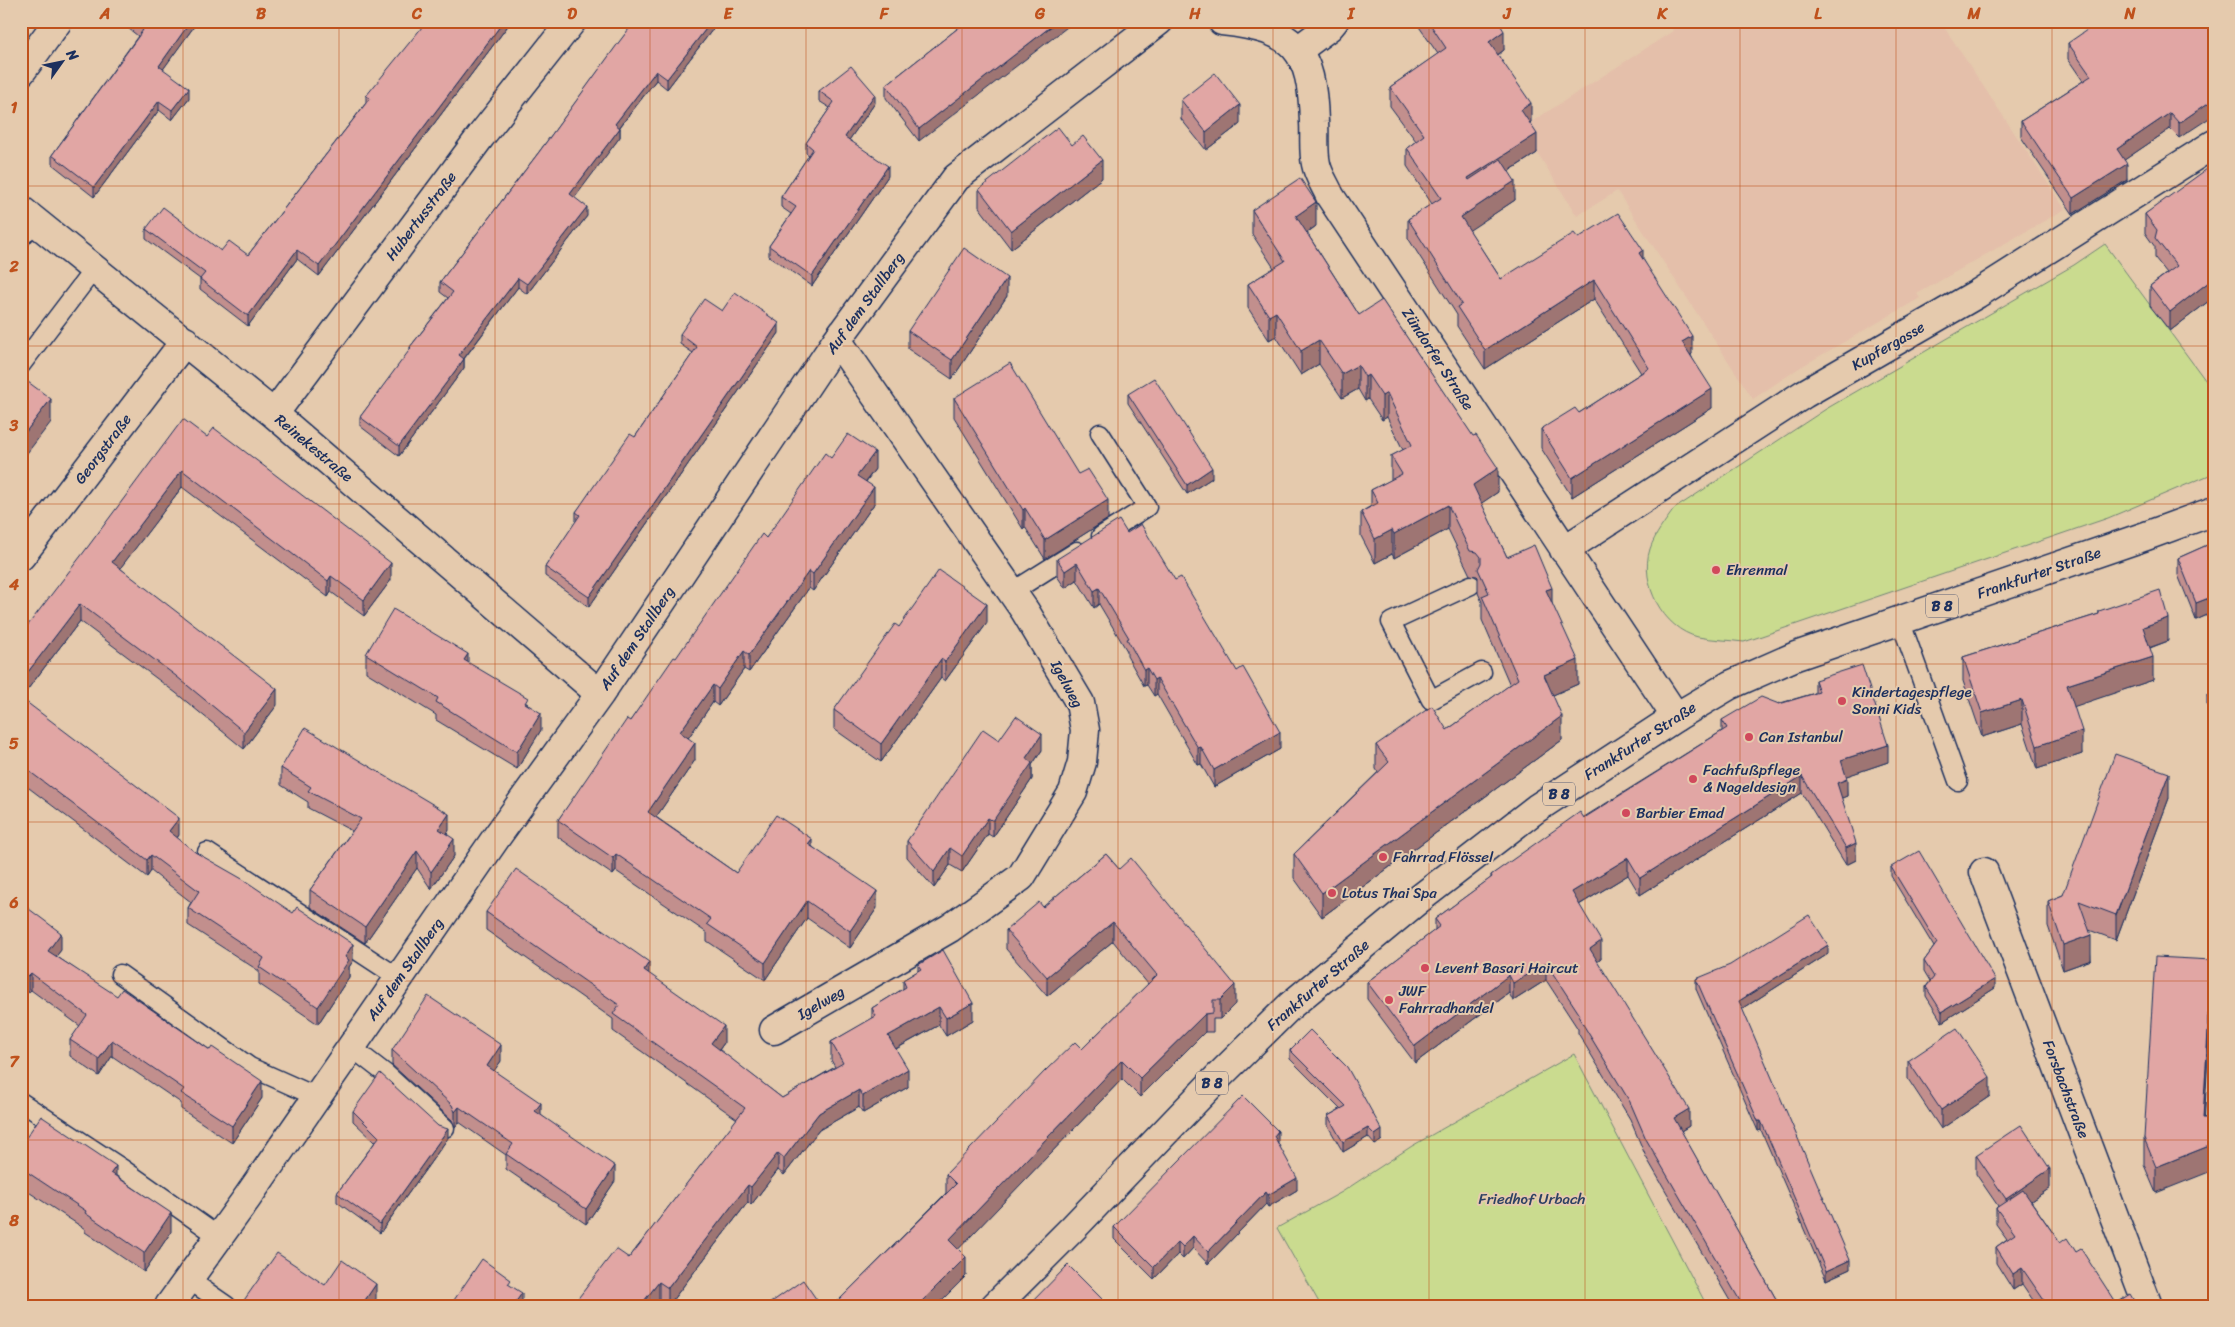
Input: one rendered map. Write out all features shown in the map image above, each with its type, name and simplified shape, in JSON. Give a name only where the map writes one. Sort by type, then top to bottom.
[{"type":"street","points":[[21,72],[58,21]]},
{"type":"street","name":"Hubertusstraße","points":[[274,414],[481,136],[572,21]]},
{"type":"street","name":"Auf dem Stallberg","points":[[169,1306],[317,1097],[501,831],[600,694],[837,340],[956,178],[1159,21]]},
{"type":"street","name":"Zündorfer Straße","points":[[1222,21],[1251,24],[1275,32],[1298,50],[1309,73],[1313,98],[1316,164],[1330,196],[1676,717]]},
{"type":"street","points":[[1298,50],[1334,21]]},
{"type":"street","name":"Kupfergasse","points":[[1564,550],[1804,394],[1988,287],[2214,144]]},
{"type":"street","name":"Reinekestraße","points":[[26,223],[94,269],[274,414],[600,694]]},
{"type":"street","name":"Igelweg","points":[[774,1030],[950,928],[1021,877],[1073,792],[1082,762],[1086,730],[1080,703],[1012,592],[837,340]]},
{"type":"street","name":"Georgstraße","points":[[21,556],[185,341]]},
{"type":"street","name":"Frankfurter Straße","points":[[995,1306],[1290,1005],[1418,900],[1536,808],[1676,717],[1730,685],[1796,656],[2138,539],[2214,511]]},
{"type":"street","name":"Forsbachstraße","points":[[1984,872],[2148,1306]]},
{"type":"lane","points":[[21,365],[94,269]]},
{"type":"lane","points":[[1012,592],[1147,507],[1100,433]]},
{"type":"lane","points":[[1471,585],[1392,622],[1432,700],[1482,672]]},
{"type":"lane","points":[[1900,620],[1958,781]]},
{"type":"lane","points":[[208,852],[399,978]]},
{"type":"lane","points":[[120,974],[250,1067],[317,1097]]},
{"type":"lane","points":[[351,1047],[386,1074],[446,1128]]},
{"type":"lane","points":[[21,1102],[123,1169],[218,1236]]},
{"type":"lane","points":[[188,1279],[227,1306]]},
{"type":"shaded area","points":[[1668,21],[1940,21],[2065,209],[1917,294],[1920,298],[1799,368],[1753,399],[1617,191],[1577,216],[1522,128],[1673,31]]},
{"type":"green space","points":[[2105,244],[2214,392],[2214,473],[2108,518],[1744,642],[1698,637],[1674,625],[1665,615],[1651,590],[1647,562],[1650,549],[1660,528],[1674,509],[1826,409],[2074,265]]},
{"type":"green space","name":"Friedhof Urbach","points":[[1574,1054],[1707,1306],[1321,1306],[1277,1228],[1342,1192],[1412,1146]]},
{"type":"building","points":[[131,21],[191,21],[159,66],[189,88],[172,110],[159,101],[94,187],[52,155],[143,30]]},
{"type":"building","points":[[427,21],[504,21],[319,266],[297,250],[248,316],[200,279],[205,273],[146,229],[163,207],[221,251],[229,241],[248,255],[370,98],[366,96]]},
{"type":"building","points":[[635,21],[712,21],[667,79],[656,71],[615,124],[620,128],[570,194],[587,207],[527,284],[518,278],[459,355],[464,359],[399,446],[360,417],[410,347],[453,292],[440,282],[539,152]]},
{"type":"building","points":[[967,21],[1058,21],[919,129],[886,85]]},
{"type":"building","points":[[1428,21],[1498,21],[1504,31],[1489,42],[1531,103],[1521,110],[1537,134],[1468,178],[1469,180],[1501,159],[1515,181],[1461,217],[1501,279],[1574,233],[1578,238],[1618,213],[1643,250],[1639,253],[1692,336],[1682,342],[1712,389],[1572,478],[1541,429],[1575,408],[1579,413],[1649,368],[1594,280],[1485,350],[1457,307],[1462,304],[1408,219],[1441,198],[1407,148],[1424,135],[1390,87],[1446,48]]},
{"type":"building","points":[[2100,21],[2214,21],[2214,99],[2179,123],[2170,113],[2117,149],[2127,164],[2073,198],[2021,121],[2091,76],[2068,43]]},
{"type":"building","points":[[851,66],[875,94],[845,137],[888,166],[812,276],[769,246],[796,207],[781,197],[813,149],[806,143],[834,102],[819,91]]},
{"type":"building","points":[[1215,73],[1240,105],[1206,132],[1181,100]]},
{"type":"building","points":[[1058,127],[1072,145],[1083,136],[1102,160],[1011,231],[979,189]]},
{"type":"building","points":[[2207,169],[2210,173],[2214,170],[2214,278],[2170,312],[2150,286],[2177,266],[2155,238],[2157,230],[2145,214]]},
{"type":"building","points":[[1300,178],[1316,202],[1296,216],[1359,315],[1382,300],[1473,436],[1476,435],[1498,468],[1473,485],[1507,557],[1534,545],[1552,588],[1546,590],[1578,660],[1544,675],[1562,716],[1322,893],[1294,854],[1389,762],[1376,745],[1432,706],[1447,730],[1518,679],[1482,596],[1489,593],[1478,569],[1481,557],[1477,552],[1470,551],[1448,505],[1394,534],[1392,530],[1375,539],[1361,512],[1378,503],[1371,490],[1402,474],[1391,456],[1412,445],[1387,393],[1382,396],[1368,375],[1365,377],[1358,365],[1342,374],[1319,340],[1301,351],[1276,312],[1269,316],[1248,284],[1285,261],[1252,210]]},
{"type":"building","points":[[964,248],[1007,278],[952,360],[908,331]]},
{"type":"building","points":[[735,292],[779,323],[589,597],[545,567],[580,515],[576,512],[630,434],[635,437],[697,347],[680,334],[704,299],[722,311]]},
{"type":"building","points":[[1010,363],[1078,474],[1088,469],[1108,500],[1045,540],[1025,508],[1023,510],[954,398]]},
{"type":"building","points":[[1154,378],[1212,468],[1187,485],[1128,394]]},
{"type":"building","points":[[24,379],[51,399],[21,438],[21,384]]},
{"type":"building","points":[[183,419],[207,437],[214,428],[391,563],[364,600],[331,576],[328,581],[182,470],[112,562],[277,689],[244,732],[176,676],[80,604],[21,681],[21,634]]},
{"type":"building","points":[[848,434],[875,452],[857,476],[874,487],[813,574],[809,571],[749,655],[744,651],[718,689],[713,685],[680,732],[695,743],[648,812],[736,873],[776,815],[812,839],[808,844],[877,891],[850,931],[807,901],[765,963],[707,924],[711,919],[616,854],[613,858],[558,820],[627,719],[630,721],[674,657],[676,658],[762,534],[766,538],[825,453],[831,458]]},
{"type":"building","points":[[1119,520],[1127,533],[1141,524],[1175,580],[1181,577],[1237,671],[1243,667],[1280,732],[1214,770],[1201,747],[1198,748],[1157,678],[1154,680],[1147,668],[1144,670],[1127,639],[1129,638],[1099,588],[1094,591],[1077,563],[1065,571],[1057,559]]},
{"type":"building","points":[[2214,542],[2214,596],[2196,603],[2178,558]]},
{"type":"building","points":[[939,570],[987,604],[945,662],[941,659],[881,744],[834,710],[895,624],[899,627]]},
{"type":"building","points":[[2160,590],[2168,618],[2143,627],[2153,657],[2067,685],[2082,731],[2037,746],[2022,700],[1982,713],[1963,657],[2099,614],[2099,611]]},
{"type":"building","points":[[393,609],[468,654],[464,660],[528,698],[525,703],[541,713],[517,752],[436,702],[438,698],[366,654]]},
{"type":"building","points":[[1862,665],[1888,745],[1841,760],[1847,779],[1837,783],[1856,843],[1846,848],[1802,776],[1640,878],[1628,858],[1572,892],[1601,941],[1590,949],[1689,1109],[1674,1118],[1780,1306],[1743,1306],[1646,1139],[1630,1102],[1578,1016],[1580,1015],[1546,963],[1513,983],[1509,975],[1415,1046],[1367,982],[1440,926],[1435,919],[1492,877],[1491,875],[1580,812],[1584,818],[1727,728],[1722,720],[1761,697],[1779,704],[1819,692],[1815,680]]},
{"type":"building","points":[[2214,692],[2214,710],[2207,695]]},
{"type":"building","points":[[21,698],[179,818],[169,831],[195,852],[244,880],[293,913],[297,907],[353,944],[345,957],[349,960],[318,1007],[259,967],[264,958],[188,908],[199,891],[151,855],[147,860],[21,765]]},
{"type":"building","points":[[1016,716],[1042,734],[1026,758],[1032,763],[993,821],[988,818],[962,856],[950,848],[934,872],[907,841],[983,729],[999,740]]},
{"type":"building","points":[[305,728],[449,814],[439,829],[454,839],[431,872],[417,851],[365,927],[310,890],[361,819],[308,791],[311,787],[281,768]]},
{"type":"building","points":[[2115,754],[2169,773],[2116,915],[2079,901],[2091,935],[2063,945],[2048,901],[2063,895]]},
{"type":"building","points":[[1919,851],[1995,979],[1942,1012],[1926,987],[1934,977],[1924,961],[1937,943],[1891,867]]},
{"type":"building","points":[[1106,854],[1119,869],[1131,858],[1235,985],[1220,1000],[1213,1000],[1213,1013],[1205,1014],[1140,1078],[1122,1060],[949,1240],[966,1257],[917,1306],[833,1306],[956,1184],[946,1174],[1045,1071],[1075,1042],[1082,1049],[1157,975],[1113,922],[1047,977],[1006,930],[1039,902],[1043,907]]},
{"type":"building","points":[[516,869],[649,962],[644,970],[724,1026],[711,1043],[782,1098],[843,1063],[831,1042],[876,1016],[872,1008],[906,987],[903,980],[921,969],[918,965],[943,950],[973,1003],[946,1018],[939,1007],[888,1036],[908,1069],[863,1096],[859,1090],[819,1113],[784,1158],[778,1153],[751,1187],[748,1185],[668,1288],[659,1282],[640,1306],[581,1306],[576,1301],[616,1249],[629,1258],[745,1108],[613,1014],[619,1005],[486,912]]},
{"type":"building","points":[[21,903],[61,933],[48,951],[117,996],[122,989],[210,1050],[212,1047],[262,1081],[232,1126],[181,1093],[184,1089],[112,1040],[99,1059],[70,1040],[87,1015],[31,973],[28,976],[21,971]]},
{"type":"building","points":[[1809,915],[1828,945],[1739,1001],[1850,1260],[1826,1271],[1761,1121],[1758,1121],[1696,979],[1730,965]]},
{"type":"building","points":[[2155,957],[2212,960],[2203,1118],[2214,1118],[2214,1144],[2156,1167],[2144,1138]]},
{"type":"building","points":[[428,996],[501,1045],[487,1066],[541,1103],[535,1111],[615,1166],[586,1209],[506,1154],[513,1144],[459,1107],[455,1112],[452,1105],[392,1050]]},
{"type":"building","points":[[1957,1028],[1990,1077],[1941,1110],[1908,1061]]},
{"type":"building","points":[[1310,1030],[1347,1067],[1382,1130],[1375,1135],[1368,1128],[1343,1142],[1328,1116],[1346,1106],[1290,1050]]},
{"type":"building","points":[[380,1073],[438,1126],[448,1129],[380,1224],[337,1193],[379,1137],[353,1111]]},
{"type":"building","points":[[1243,1096],[1278,1131],[1274,1136],[1297,1178],[1268,1195],[1266,1192],[1208,1252],[1193,1236],[1183,1247],[1178,1242],[1154,1267],[1114,1227]]},
{"type":"building","points":[[41,1116],[116,1166],[111,1173],[171,1213],[144,1253],[85,1213],[86,1211],[21,1168],[21,1145]]},
{"type":"building","points":[[2021,1125],[2050,1169],[2006,1199],[1976,1155]]},
{"type":"building","points":[[2023,1190],[2060,1243],[2067,1238],[2076,1252],[2081,1249],[2116,1303],[2130,1294],[2137,1306],[2048,1306],[2022,1268],[2013,1274],[1996,1247],[2015,1234],[1996,1208]]},
{"type":"building","points":[[277,1253],[325,1285],[342,1260],[376,1284],[361,1306],[240,1306]]},
{"type":"building","points":[[482,1259],[511,1280],[508,1284],[522,1293],[513,1306],[450,1306]]},
{"type":"building","points":[[1068,1265],[1109,1306],[1028,1306]]},
{"type":"building","points":[[803,1280],[821,1306],[766,1306]]},
{"type":"place","name":"Ehrenmal","points":[[1716,570]]},
{"type":"place","name":"Kindertagespflege Sonni Kids","points":[[1842,701]]},
{"type":"place","name":"Can Istanbul","points":[[1749,737]]},
{"type":"place","name":"Fachfußpflege & Nageldesign","points":[[1693,779]]},
{"type":"place","name":"Barbier Emad","points":[[1626,813]]},
{"type":"place","name":"Fahrrad Flössel","points":[[1383,857]]},
{"type":"place","name":"Lotus Thai Spa","points":[[1332,893]]},
{"type":"place","name":"Levent Basari Haircut","points":[[1425,968]]},
{"type":"place","name":"JWF Fahrradhandel","points":[[1389,1000]]}]
